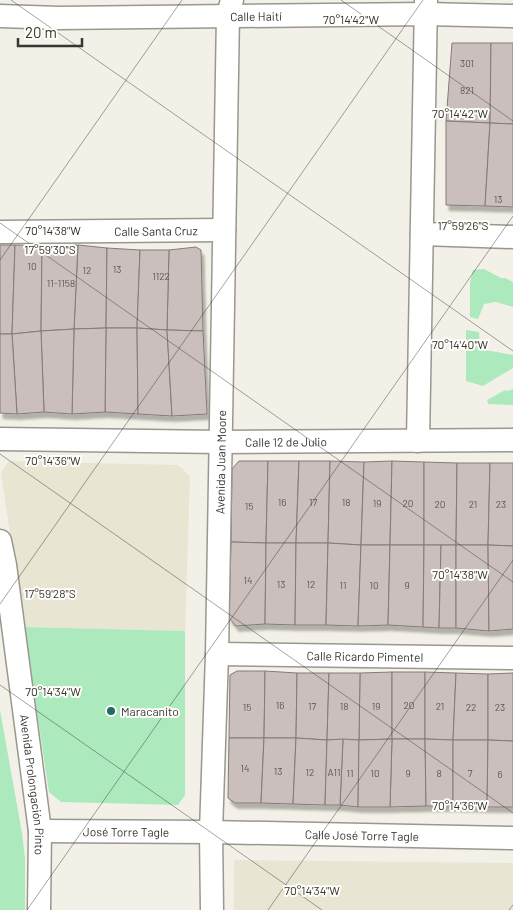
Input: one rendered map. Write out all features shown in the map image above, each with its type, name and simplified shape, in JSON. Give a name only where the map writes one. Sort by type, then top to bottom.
[{"type":"street","name":"Calle Haití","points":[[0,16],[55,9],[430,5],[513,16]]},
{"type":"street","points":[[418,441],[422,234],[430,5]]},
{"type":"street","name":"Avenida Juan Moore","points":[[212,910],[211,832],[217,654],[224,230],[230,8]]},
{"type":"street","name":"Calle Santa Cruz","points":[[0,232],[224,230]]},
{"type":"street","points":[[422,234],[513,238]]},
{"type":"street","name":"Calle 12 de Julio","points":[[0,440],[220,442],[513,440]]},
{"type":"street","name":"Avenida Prolongación Pinto","points":[[0,541],[5,565],[40,831],[39,910]]},
{"type":"street","name":"Calle Ricardo Pimentel","points":[[217,654],[513,658]]},
{"type":"street","name":"José Torre Tagle","points":[[40,831],[211,832]]},
{"type":"street","name":"Calle José Torre Tagle","points":[[211,832],[513,838]]},
{"type":"shaded area","points":[[9,461],[178,465],[190,476],[185,631],[24,627],[1,473]]},
{"type":"shaded area","points":[[234,860],[513,863],[513,910],[234,910]]},
{"type":"green space","points":[[484,269],[513,282],[513,307],[496,302],[484,304],[478,319],[470,317],[470,283],[473,270]]},
{"type":"green space","points":[[466,330],[479,332],[480,349],[513,355],[513,368],[483,386],[466,381]]},
{"type":"green space","points":[[513,389],[513,405],[488,404],[487,400],[505,390]]},
{"type":"green space","name":"Maracanito","points":[[24,627],[185,631],[185,795],[178,805],[61,802],[49,792]]},
{"type":"green space","points":[[0,710],[22,833],[25,858],[25,910],[0,910]]},
{"type":"building","points":[[452,43],[491,43],[490,123],[446,121]]},
{"type":"building","points":[[491,43],[513,43],[513,124],[490,123]]},
{"type":"building","points":[[446,121],[490,123],[485,206],[446,205]]},
{"type":"building","points":[[490,123],[513,124],[513,207],[485,206]]},
{"type":"building","points":[[0,245],[15,245],[12,334],[0,334]]},
{"type":"building","points":[[15,245],[42,246],[41,331],[12,334]]},
{"type":"building","points":[[78,245],[107,248],[106,328],[74,329]]},
{"type":"building","points":[[78,245],[74,329],[41,331],[42,246]]},
{"type":"building","points":[[196,247],[201,250],[203,331],[167,330],[169,250]]},
{"type":"building","points":[[107,248],[140,250],[137,328],[106,328]]},
{"type":"building","points":[[140,250],[169,250],[167,330],[137,328]]},
{"type":"building","points":[[106,328],[137,328],[138,414],[105,412]]},
{"type":"building","points":[[106,328],[105,412],[72,414],[74,329]]},
{"type":"building","points":[[137,328],[167,330],[172,416],[138,414]]},
{"type":"building","points":[[74,329],[72,414],[44,412],[41,331]]},
{"type":"building","points":[[167,330],[203,331],[207,414],[172,416]]},
{"type":"building","points":[[41,331],[44,412],[17,414],[12,334]]},
{"type":"building","points":[[0,334],[12,334],[17,414],[0,413]]},
{"type":"building","points":[[239,461],[268,461],[266,543],[231,542],[232,469]]},
{"type":"building","points":[[268,461],[299,461],[296,543],[266,543]]},
{"type":"building","points":[[299,461],[330,461],[328,543],[296,543]]},
{"type":"building","points":[[330,461],[364,462],[361,545],[328,543]]},
{"type":"building","points":[[392,461],[390,545],[361,545],[364,462]]},
{"type":"building","points":[[392,461],[424,462],[424,545],[390,545]]},
{"type":"building","points":[[424,462],[457,463],[456,545],[424,545]]},
{"type":"building","points":[[457,463],[490,463],[488,545],[456,545]]},
{"type":"building","points":[[490,463],[513,463],[513,546],[488,545]]},
{"type":"building","points":[[231,542],[266,543],[265,624],[236,626],[229,618]]},
{"type":"building","points":[[266,543],[296,543],[295,625],[265,624]]},
{"type":"building","points":[[296,543],[328,543],[326,625],[295,625]]},
{"type":"building","points":[[328,543],[361,545],[358,626],[326,625]]},
{"type":"building","points":[[361,545],[390,545],[388,625],[358,626]]},
{"type":"building","points":[[390,545],[424,545],[423,627],[388,625]]},
{"type":"building","points":[[424,545],[441,545],[439,628],[423,627]]},
{"type":"building","points":[[441,545],[456,545],[456,628],[439,628]]},
{"type":"building","points":[[456,545],[488,545],[489,631],[456,628]]},
{"type":"building","points":[[488,545],[513,546],[513,629],[489,631]]},
{"type":"building","points":[[237,671],[265,671],[264,738],[229,738],[230,675]]},
{"type":"building","points":[[265,671],[297,673],[296,738],[264,738]]},
{"type":"building","points":[[392,672],[392,739],[359,740],[360,673]]},
{"type":"building","points":[[392,672],[425,672],[425,739],[392,739]]},
{"type":"building","points":[[425,672],[456,673],[453,740],[425,739]]},
{"type":"building","points":[[297,673],[329,673],[327,740],[296,738]]},
{"type":"building","points":[[329,673],[360,673],[359,740],[327,740]]},
{"type":"building","points":[[456,673],[488,674],[488,740],[453,740]]},
{"type":"building","points":[[513,673],[513,741],[488,740],[488,674]]},
{"type":"building","points":[[229,738],[264,738],[261,803],[235,803],[228,798]]},
{"type":"building","points":[[264,738],[296,738],[293,804],[261,803]]},
{"type":"building","points":[[296,738],[327,740],[325,805],[293,804]]},
{"type":"building","points":[[343,739],[359,740],[358,807],[340,805]]},
{"type":"building","points":[[343,739],[340,805],[325,805],[327,740]]},
{"type":"building","points":[[392,739],[425,739],[426,806],[390,807]]},
{"type":"building","points":[[392,739],[390,807],[358,807],[359,740]]},
{"type":"building","points":[[425,739],[453,740],[453,806],[426,806]]},
{"type":"building","points":[[453,740],[488,740],[487,807],[453,806]]},
{"type":"building","points":[[488,740],[513,741],[513,807],[487,807]]},
{"type":"place","name":"Maracanito","points":[[111,711]]}]
